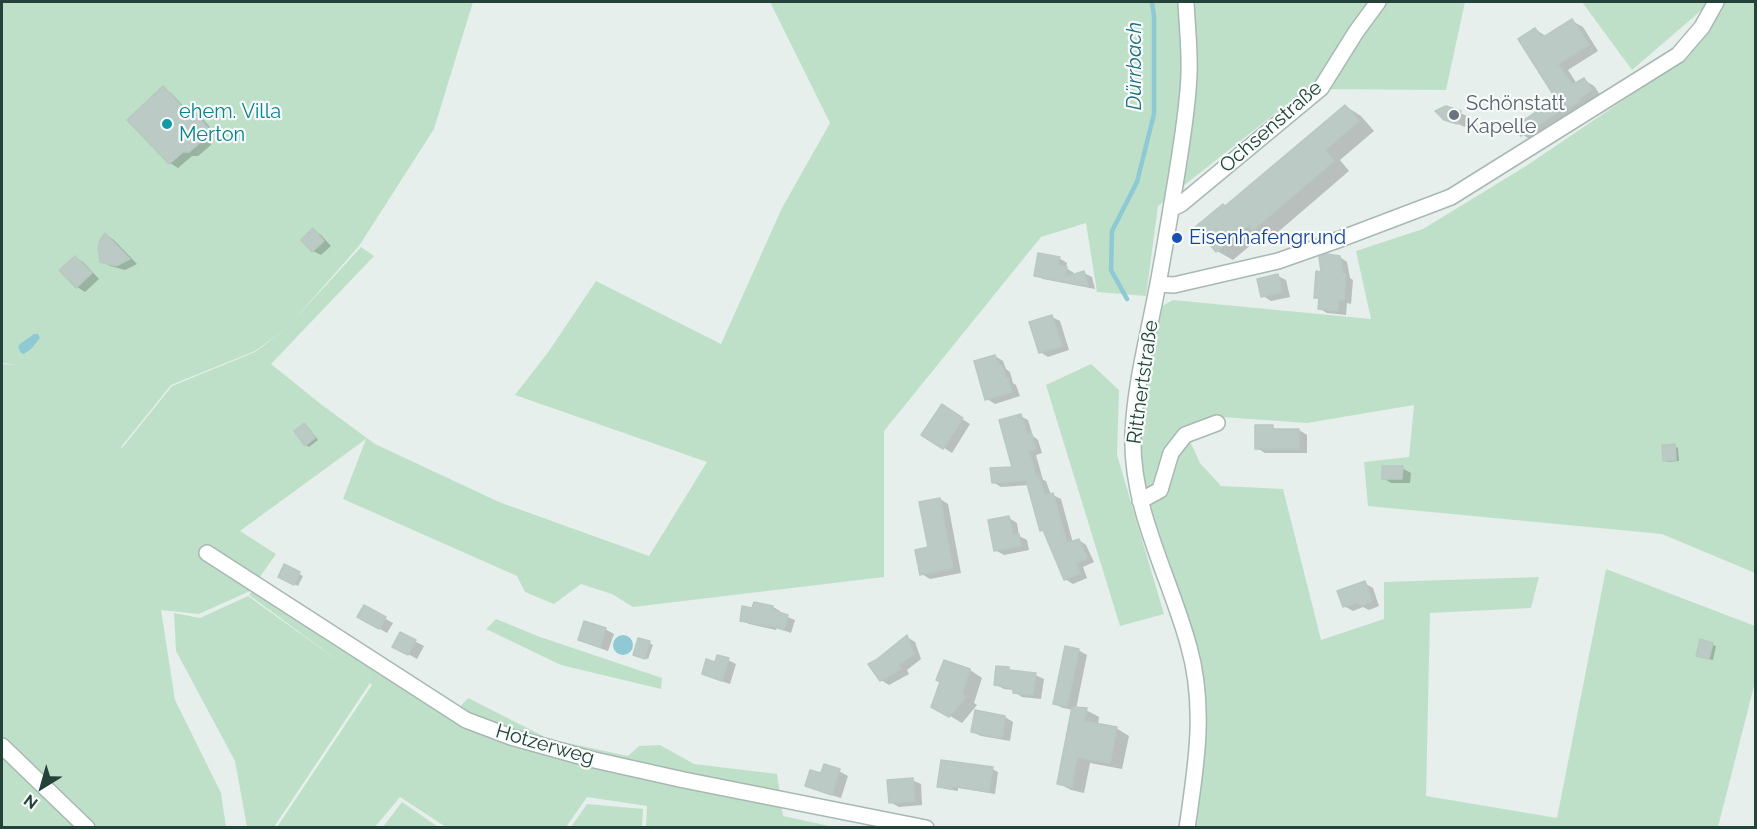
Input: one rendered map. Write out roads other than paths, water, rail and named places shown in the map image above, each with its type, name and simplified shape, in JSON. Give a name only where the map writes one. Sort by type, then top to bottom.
[{"type":"street","name":"Rittnertstraße","points":[[1186,2],[1189,61],[1187,99],[1171,209],[1141,370],[1133,432],[1133,459],[1140,501],[1189,647],[1195,673],[1199,732],[1187,828]]},
{"type":"street","name":"Ochsenstraße","points":[[1171,209],[1181,204],[1321,88],[1378,2]]},
{"type":"street","points":[[1158,284],[1174,285],[1278,261],[1450,197],[1678,55],[1702,27],[1716,2]]},
{"type":"street","points":[[1140,501],[1160,490],[1171,453],[1185,435],[1217,423]]},
{"type":"street","name":"Hotzerweg","points":[[207,553],[466,720],[511,737],[590,759],[926,828]]},
{"type":"street","points":[[2,746],[87,828]]},
{"type":"water","points":[[34,334],[38,334],[40,338],[32,348],[24,354],[21,353],[18,347],[20,344]]},
{"type":"water","points":[[623,635],[630,638],[633,645],[630,652],[623,655],[616,652],[613,645],[616,638]]},
{"type":"waterway","name":"Dürrbach","points":[[1127,299],[1111,270],[1112,231],[1137,182],[1154,114],[1152,2]]},
{"type":"place","name":"Schönstatt Kapelle","points":[[1454,115]]},
{"type":"place","name":"ehem. Villa Merton","points":[[167,124]]},
{"type":"place","name":"Eisenhafengrund","points":[[1177,238]]}]
